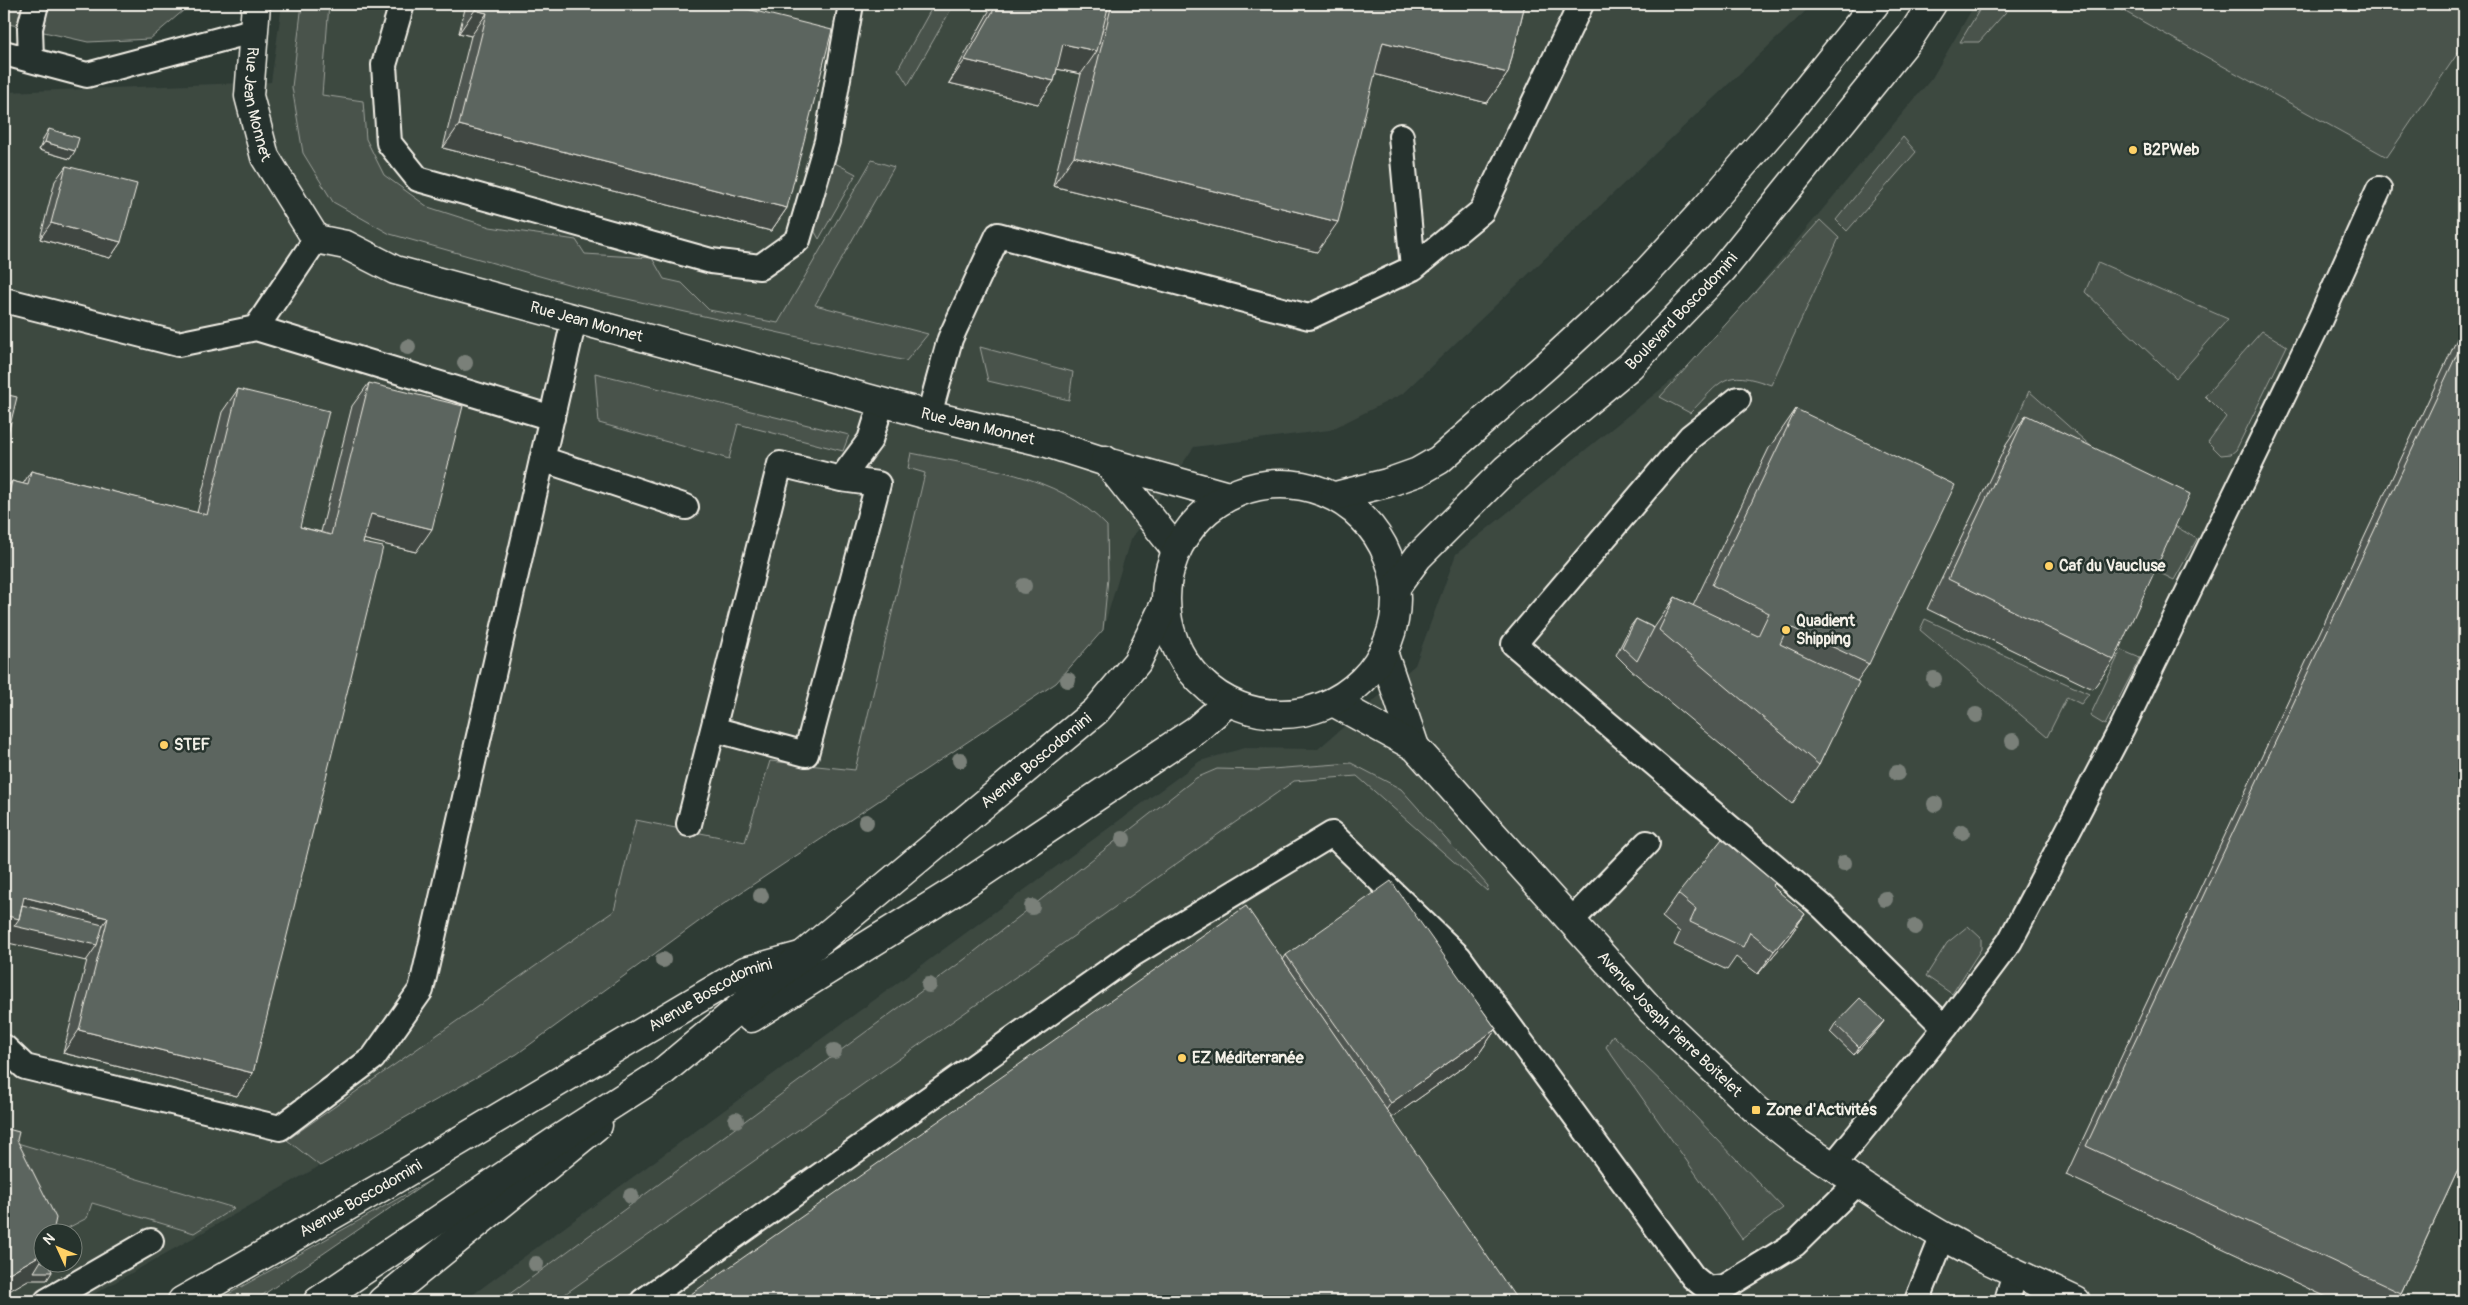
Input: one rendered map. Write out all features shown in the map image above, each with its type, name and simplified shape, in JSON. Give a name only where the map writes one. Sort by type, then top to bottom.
[{"type":"main road","name":"Rue Jean Monnet","points":[[256,4],[252,31],[249,96],[265,157],[316,239],[346,245],[395,270],[929,415],[1047,442],[1228,496]]},
{"type":"main road","points":[[1334,496],[1387,483],[1418,472],[1439,460],[1547,365],[1641,278],[1705,208],[1786,115],[1875,4]]},
{"type":"main road","name":"Boulevard Boscodomini","points":[[1396,587],[1418,557],[1506,470],[1630,366],[1722,269],[1911,36],[1932,4]]},
{"type":"main road","points":[[1105,460],[1176,550]]},
{"type":"main road","points":[[1282,483],[1308,486],[1334,496],[1364,519],[1385,550],[1396,587],[1394,620],[1383,652],[1361,681],[1333,702],[1298,713],[1263,713],[1228,702],[1196,678],[1174,644],[1165,604],[1167,576],[1176,550],[1198,518],[1228,496],[1254,486],[1282,483]]},
{"type":"main road","name":"Avenue Boscodomini","points":[[182,1301],[410,1170],[745,971],[804,955],[1096,711],[1137,662],[1165,604]]},
{"type":"main road","name":"Avenue Joseph Pierre Boitelet","points":[[1383,652],[1415,747]]},
{"type":"main road","name":"Avenue Boscodomini","points":[[382,1301],[660,1074],[961,887],[1196,730],[1228,702]]},
{"type":"main road","name":"Avenue Joseph Pierre Boitelet","points":[[1333,702],[1415,747],[1651,1010],[1756,1110],[1796,1142],[1832,1167],[1943,1236],[2015,1273],[2076,1301]]},
{"type":"main road","points":[[318,1301],[556,1140],[660,1074],[804,955]]},
{"type":"lane","points":[[30,60],[30,28],[36,4]]},
{"type":"lane","points":[[402,4],[384,64],[390,143],[418,179],[711,261],[760,267],[798,240],[827,141],[851,4]]},
{"type":"lane","points":[[929,415],[950,339],[998,235],[1309,316],[1413,268],[1482,211],[1581,4]]},
{"type":"lane","points":[[4,53],[87,75],[252,31]]},
{"type":"lane","points":[[1401,136],[1413,268]]},
{"type":"lane","points":[[1832,1167],[1945,1028],[2010,941],[2123,726],[2317,326],[2379,189]]},
{"type":"lane","points":[[256,328],[316,239]]},
{"type":"lane","points":[[4,300],[178,344],[256,328],[552,418]]},
{"type":"lane","points":[[4,1047],[24,1067],[280,1128],[374,1058],[421,990],[574,320]]},
{"type":"lane","points":[[1738,400],[1690,437],[1514,644],[1823,908],[1945,1028]]},
{"type":"lane","points":[[841,479],[870,440],[882,402]]},
{"type":"lane","points":[[542,459],[686,507]]},
{"type":"lane","points":[[689,824],[713,729],[780,464],[841,479],[878,484],[806,754],[713,729]]},
{"type":"lane","points":[[643,1301],[1133,954],[1332,834],[1460,957],[1692,1277],[1708,1289],[1725,1287],[1795,1244],[1857,1183]]},
{"type":"lane","points":[[1571,921],[1647,842]]},
{"type":"lane","points":[[1917,1301],[1943,1236]]},
{"type":"lane","points":[[47,1301],[151,1242]]},
{"type":"lane","points":[[2007,1301],[2015,1273]]},
{"type":"shaded area","points":[[4,4],[191,4],[150,39],[88,42],[4,23]]},
{"type":"shaded area","points":[[282,4],[1813,4],[1402,394],[1330,430],[1194,447],[1130,540],[1103,630],[1056,683],[716,909],[517,1054],[82,1301],[4,1301],[4,92],[271,82]]},
{"type":"shaded area","points":[[302,4],[329,4],[322,95],[363,101],[366,139],[384,175],[428,207],[490,227],[576,240],[585,254],[652,258],[664,279],[682,283],[709,310],[778,323],[872,160],[894,167],[815,305],[928,334],[906,361],[600,293],[390,234],[333,202],[303,153],[292,87]]},
{"type":"shaded area","points":[[934,4],[954,4],[908,85],[898,69]]},
{"type":"shaded area","points":[[1975,4],[2464,4],[2464,1301],[464,1301],[1200,761],[1244,748],[1318,749],[1415,665],[1456,554],[1697,360],[1932,78]]},
{"type":"shaded area","points":[[1983,4],[2013,4],[1979,42],[1960,42]]},
{"type":"shaded area","points":[[2111,4],[2464,4],[2464,44],[2387,157]]},
{"type":"shaded area","points":[[1903,137],[1916,152],[1847,231],[1836,220]]},
{"type":"shaded area","points":[[833,162],[856,174],[819,239],[815,232],[816,225]]},
{"type":"shaded area","points":[[1820,220],[1839,238],[1771,385],[1743,378],[1725,380],[1717,385],[1690,413],[1660,397]]},
{"type":"shaded area","points":[[2098,262],[2228,319],[2176,378],[2085,292]]},
{"type":"shaded area","points":[[2262,331],[2287,346],[2236,450],[2231,454],[2221,455],[2208,442],[2226,417],[2205,396]]},
{"type":"shaded area","points":[[980,347],[1073,372],[1069,400],[988,381]]},
{"type":"shaded area","points":[[595,373],[849,435],[843,451],[738,424],[729,459],[599,423]]},
{"type":"shaded area","points":[[2029,391],[2094,449],[2081,476],[2009,436]]},
{"type":"shaded area","points":[[911,453],[989,468],[1041,483],[1065,494],[1087,508],[1107,526],[1108,578],[1103,630],[1056,683],[716,909],[517,1054],[320,1166],[287,1140],[614,911],[636,820],[745,842],[770,761],[855,770],[925,473],[908,468]]},
{"type":"shaded area","points":[[2175,526],[2197,539],[2174,580],[2154,570]]},
{"type":"shaded area","points":[[1925,619],[2089,694],[2081,704],[2067,697],[2047,737],[1920,630]]},
{"type":"shaded area","points":[[2121,650],[2140,658],[2105,725],[2090,716]]},
{"type":"shaded area","points":[[1351,763],[1401,789],[1488,886],[1487,891],[1357,776],[1294,781],[555,1301],[500,1301],[965,959],[1196,778],[1217,769],[1259,770]]},
{"type":"shaded area","points":[[1968,926],[1981,938],[1981,949],[1952,994],[1926,976],[1947,943]]},
{"type":"shaded area","points":[[1613,1035],[1670,1090],[1783,1208],[1742,1239],[1606,1047]]},
{"type":"shaded area","points":[[4,1139],[234,1208],[194,1233],[92,1203],[87,1218],[79,1222],[38,1222]]},
{"type":"shaded area","points":[[431,1180],[254,1301],[216,1301]]},
{"type":"building","points":[[477,4],[727,4],[832,30],[787,208],[459,125],[487,13],[475,10]]},
{"type":"building","points":[[997,4],[1109,4],[1097,51],[1063,44],[1054,81],[965,60]]},
{"type":"building","points":[[1112,4],[1525,4],[1508,73],[1383,42],[1338,222],[1074,156]]},
{"type":"building","points":[[49,129],[79,138],[75,151],[45,142]]},
{"type":"building","points":[[66,166],[137,184],[121,242],[51,223]]},
{"type":"building","points":[[2464,339],[2464,1157],[2401,1293],[2086,1146]]},
{"type":"building","name":"STEF","points":[[369,383],[463,406],[432,529],[371,514],[363,543],[383,547],[253,1073],[79,1030],[108,918],[24,897],[19,919],[4,915],[4,491],[9,493],[12,481],[28,485],[31,471],[207,515],[238,389],[329,411],[300,527],[331,535]]},
{"type":"building","points":[[4,394],[17,397],[4,450]]},
{"type":"building","name":"Quadient Shipping","points":[[1796,409],[1955,485],[1869,664],[1788,626],[1780,644],[1859,682],[1819,765],[1659,630],[1675,597],[1758,636],[1769,613],[1712,585]]},
{"type":"building","name":"Caf du Vaucluse","points":[[2026,415],[2190,494],[2114,660],[1948,579]]},
{"type":"building","points":[[1636,619],[1654,628],[1637,661],[1622,647]]},
{"type":"building","points":[[1722,839],[1775,883],[1772,886],[1805,914],[1774,951],[1750,932],[1743,947],[1690,922],[1696,909],[1678,894]]},
{"type":"building","points":[[1391,881],[1496,1029],[1391,1103],[1286,955]]},
{"type":"building","points":[[22,905],[103,925],[97,945],[14,926],[19,919]]},
{"type":"building","name":"EZ Méditerranée","points":[[1246,906],[1518,1301],[681,1301]]},
{"type":"building","points":[[1860,998],[1884,1021],[1859,1047],[1835,1024]]},
{"type":"building","points":[[4,1128],[19,1132],[17,1140],[56,1218],[55,1222],[32,1222],[32,1260],[4,1276]]},
{"type":"place","name":"B2PWeb","points":[[2133,150]]},
{"type":"place","name":"Caf du Vaucluse","points":[[2049,566]]},
{"type":"place","name":"Quadient Shipping","points":[[1786,630]]},
{"type":"place","name":"STEF","points":[[164,745]]},
{"type":"place","name":"EZ Méditerranée","points":[[1182,1058]]},
{"type":"place","name":"Zone d'Activités","points":[[1756,1110]]}]
